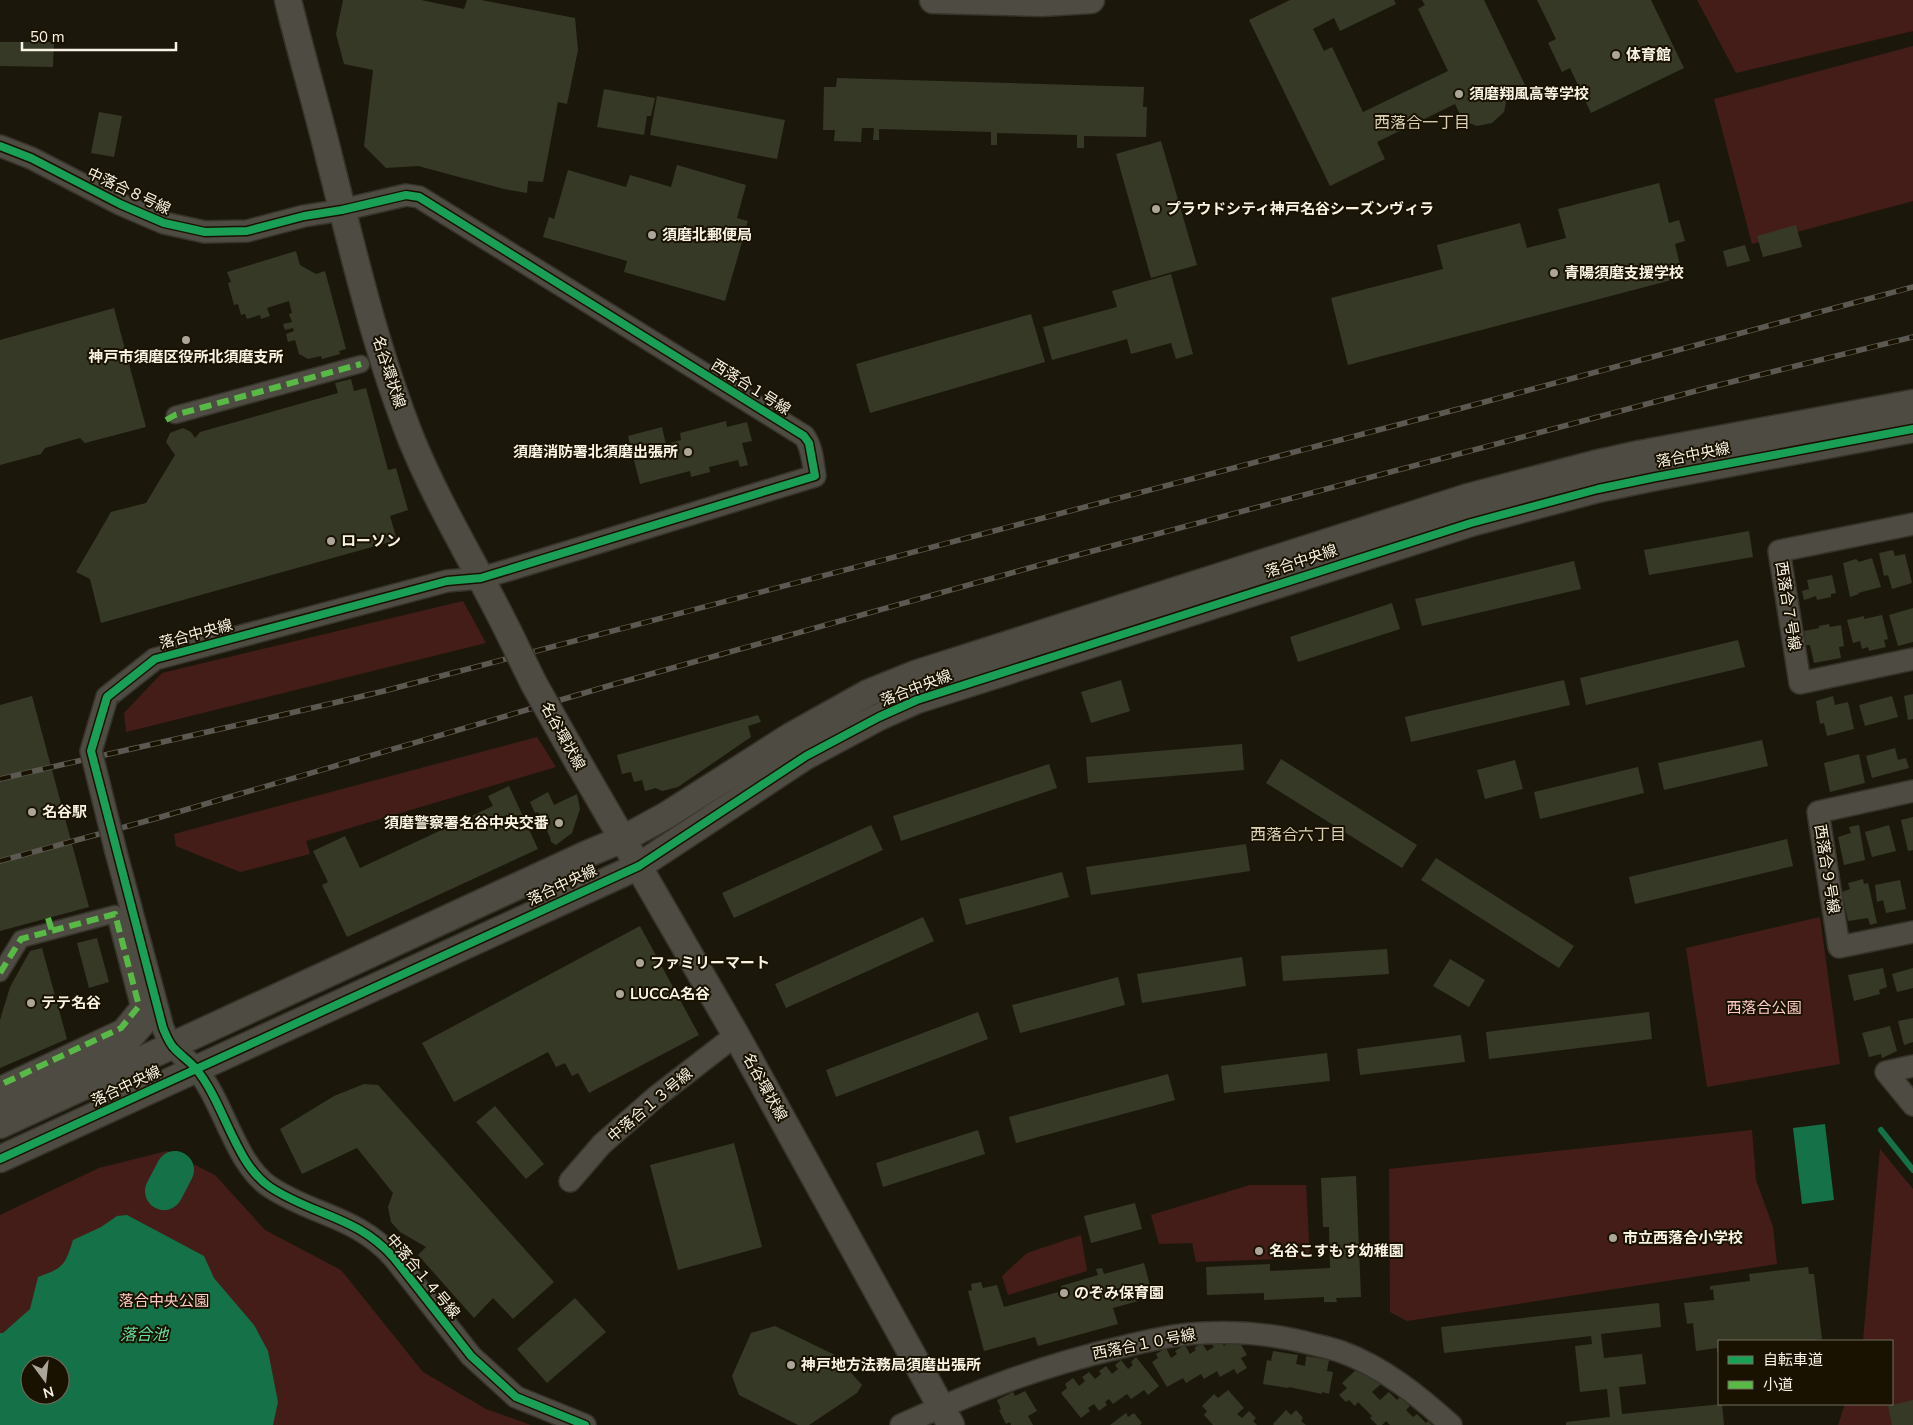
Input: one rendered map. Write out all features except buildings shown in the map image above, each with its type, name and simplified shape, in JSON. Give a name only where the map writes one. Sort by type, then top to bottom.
[{"type":"street","points":[[934,0],[1041,3],[1091,0]]},
{"type":"street","name":"名谷環状線","points":[[291,12],[371,316],[412,441],[452,527],[485,585],[534,684],[736,1035],[946,1416]]},
{"type":"street","name":"中落合８号線","points":[[0,146],[31,158],[120,204],[164,223],[205,232],[247,230],[304,216],[342,210]]},
{"type":"street","name":"西落合１号線","points":[[342,210],[406,196],[419,197],[426,200],[804,436],[808,443],[815,476],[485,585]]},
{"type":"street","points":[[175,415],[361,364]]},
{"type":"street","name":"落合中央線","points":[[0,1125],[578,858],[623,839],[667,815],[791,736],[868,693],[915,674],[1468,497],[1640,454],[1913,403]]},
{"type":"street","name":"落合中央線","points":[[0,1160],[196,1068],[639,866],[806,756],[879,717],[917,700],[1471,522],[1598,489],[1913,429]]},
{"type":"street","name":"西落合７号線","points":[[1913,524],[1779,550],[1800,683],[1913,659]]},
{"type":"street","name":"落合中央線","points":[[172,1047],[163,1028],[155,1002],[90,751],[107,697],[155,659],[447,581],[485,585]]},
{"type":"street","name":"西落合９号線","points":[[1913,791],[1818,812],[1839,947],[1913,932]]},
{"type":"street","points":[[0,973],[21,939],[50,924],[115,914],[139,1006],[121,1028],[0,1085]]},
{"type":"street","points":[[0,1103],[129,1042],[143,1026],[155,1002]]},
{"type":"street","name":"中落合１３号線","points":[[570,1181],[602,1144],[657,1096],[736,1035]]},
{"type":"street","name":"中落合１４号線","points":[[172,1047],[196,1068],[212,1092],[251,1168],[264,1183],[287,1198],[357,1227],[383,1244],[471,1356],[516,1397],[585,1425]]},
{"type":"street","points":[[1913,1066],[1886,1072],[1913,1105]]},
{"type":"street","name":"西落合１０号線","points":[[901,1425],[946,1416],[1034,1370],[1149,1340],[1203,1333],[1254,1333],[1300,1340],[1342,1352],[1378,1370],[1409,1390],[1451,1425]]},
{"type":"green space","points":[[1697,0],[1913,0],[1913,31],[1736,73]]},
{"type":"green space","points":[[1913,46],[1913,201],[1752,244],[1714,99]]},
{"type":"green space","points":[[463,601],[486,643],[126,732],[124,713],[162,673]]},
{"type":"green space","points":[[537,737],[556,767],[306,841],[310,854],[240,872],[176,846],[174,834]]},
{"type":"green space","name":"西落合公園","points":[[1820,917],[1840,1064],[1707,1087],[1686,948]]},
{"type":"green space","points":[[1752,1130],[1756,1180],[1773,1227],[1777,1264],[1407,1321],[1390,1312],[1389,1169]]},
{"type":"green space","points":[[1880,1149],[1913,1189],[1913,1425],[1838,1425],[1845,1405],[1893,1405],[1893,1340],[1863,1340]]},
{"type":"green space","name":"落合中央公園","points":[[167,1151],[215,1175],[265,1230],[341,1270],[423,1372],[486,1409],[531,1425],[0,1425],[0,1215],[99,1168]]},
{"type":"green space","points":[[1250,1185],[1306,1185],[1310,1258],[1196,1262],[1192,1243],[1159,1244],[1151,1215]]},
{"type":"green space","points":[[1081,1235],[1087,1271],[1008,1295],[1002,1276],[1027,1253]]},
{"type":"water","points":[[1825,1124],[1834,1200],[1802,1204],[1793,1128]]},
{"type":"water","name":"落合池","points":[[127,1215],[204,1256],[214,1278],[254,1325],[268,1351],[278,1402],[273,1425],[0,1425],[0,1333],[3,1333],[30,1309],[38,1277],[62,1265],[73,1240],[101,1227],[117,1216]]},
{"type":"waterway","points":[[1881,1130],[1913,1170]]},
{"type":"waterway","points":[[164,1191],[175,1170]]},
{"type":"railway","points":[[0,779],[384,691],[1462,408],[1913,287]]},
{"type":"railway","points":[[0,861],[161,817],[615,684],[1040,565],[1707,388],[1913,337]]},
{"type":"marked path","points":[[166,420],[175,415],[361,364]]},
{"type":"marked path","points":[[0,973],[21,939],[115,914],[139,1006],[121,1028],[0,1085]]},
{"type":"marked path","points":[[48,918],[52,931]]},
{"type":"cycle path","points":[[0,146],[31,158],[120,204],[164,223],[205,232],[247,231],[304,216],[342,210],[406,195],[419,197],[804,436],[809,443],[815,476],[481,578],[447,581],[155,659],[107,697],[91,751],[163,1028],[172,1046],[194,1066],[206,1083],[248,1164],[258,1177],[286,1197],[350,1225],[380,1244],[394,1258],[471,1356],[516,1397],[585,1425]]},
{"type":"cycle path","points":[[0,1159],[639,866],[806,756],[879,717],[917,700],[1471,523],[1598,489],[1913,429]]},
{"type":"place","name":"体育館","points":[[1616,55]]},
{"type":"place","name":"須磨翔風高等学校","points":[[1459,94]]},
{"type":"place","name":"プラウドシティ神戸名谷シーズンヴィラ","points":[[1156,209]]},
{"type":"place","name":"須磨北郵便局","points":[[652,235]]},
{"type":"place","name":"青陽須磨支援学校","points":[[1554,273]]},
{"type":"place","name":"神戸市須磨区役所北須磨支所","points":[[186,340]]},
{"type":"place","name":"須磨消防署北須磨出張所","points":[[688,452]]},
{"type":"place","name":"ローソン","points":[[331,541]]},
{"type":"place","name":"名谷駅","points":[[32,812]]},
{"type":"place","name":"須磨警察署名谷中央交番","points":[[559,823]]},
{"type":"place","name":"ファミリーマート","points":[[640,963]]},
{"type":"place","name":"LUCCA名谷","points":[[620,994]]},
{"type":"place","name":"テテ名谷","points":[[31,1003]]},
{"type":"place","name":"市立西落合小学校","points":[[1613,1238]]},
{"type":"place","name":"名谷こすもす幼稚園","points":[[1259,1251]]},
{"type":"place","name":"のぞみ保育園","points":[[1064,1293]]},
{"type":"place","name":"神戸地方法務局須磨出張所","points":[[791,1365]]},
{"type":"district","name":"西落合一丁目","points":[[1422,123]]},
{"type":"district","name":"西落合六丁目","points":[[1298,835]]}]
